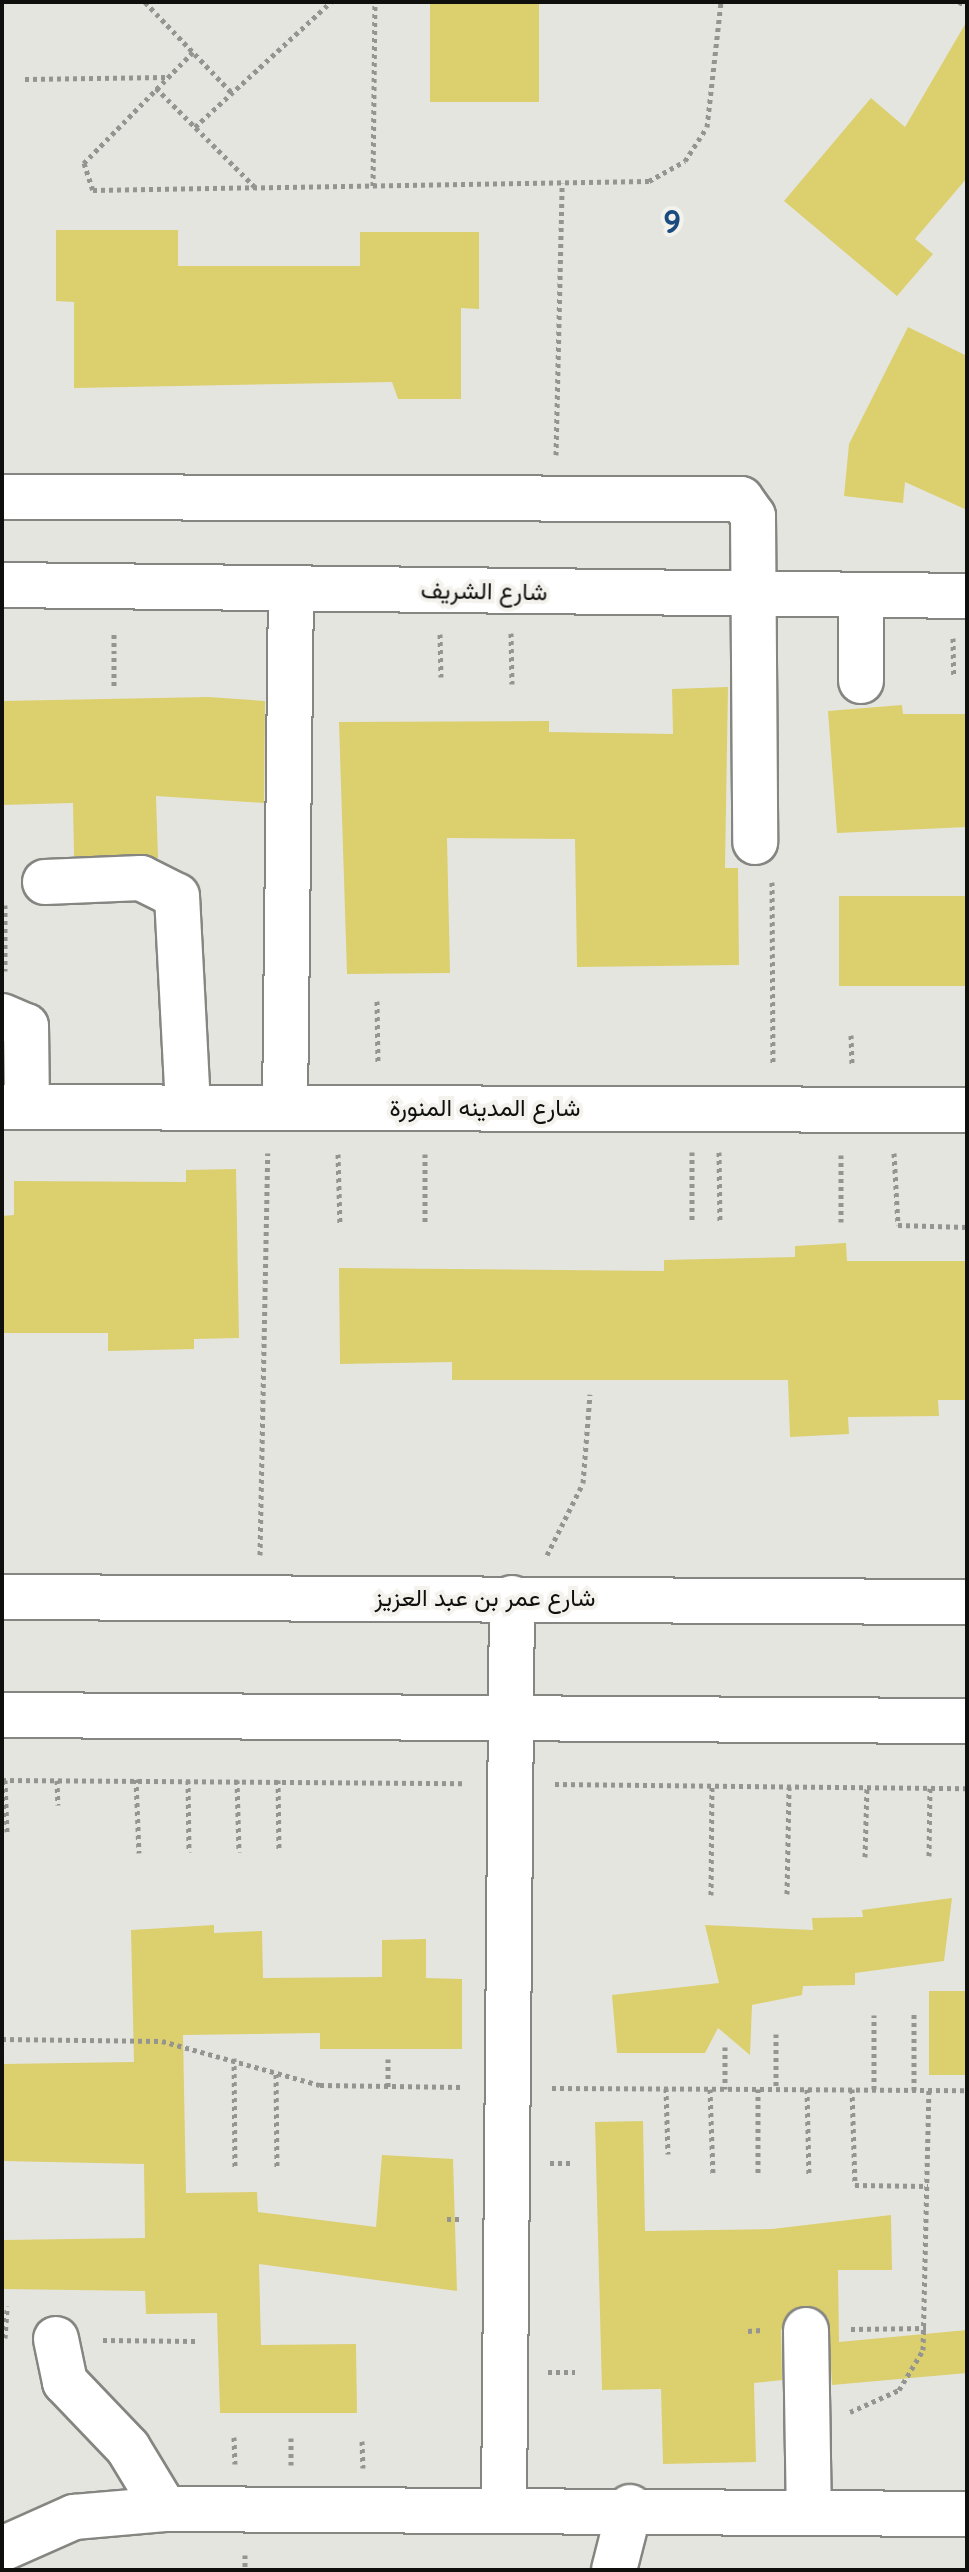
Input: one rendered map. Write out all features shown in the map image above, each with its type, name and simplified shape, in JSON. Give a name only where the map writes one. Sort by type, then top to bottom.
[{"type":"street","points":[[2,497],[555,496],[741,499],[753,516],[755,842]]},
{"type":"street","name":"شارع الشريف","points":[[2,585],[967,596]]},
{"type":"street","points":[[277,1108],[291,589]]},
{"type":"street","points":[[861,595],[861,681]]},
{"type":"street","points":[[25,887],[155,880],[177,896],[188,1108]]},
{"type":"street","points":[[4,1016],[26,1026],[14,1107]]},
{"type":"street","name":"شارع المدينه المنورة","points":[[14,1107],[967,1110]]},
{"type":"street","name":"شارع عمر بن عبد العزيز","points":[[2,1597],[967,1602]]},
{"type":"street","points":[[504,2508],[512,1598]]},
{"type":"street","points":[[2,1715],[967,1721]]},
{"type":"street","points":[[806,2330],[809,2511]]},
{"type":"street","points":[[56,2339],[65,2382],[128,2448],[165,2509]]},
{"type":"street","points":[[614,2570],[630,2507]]},
{"type":"street","points":[[2,2549],[74,2517],[165,2509],[630,2507],[967,2514]]},
{"type":"path","points":[[145,2],[232,93]]},
{"type":"path","points":[[195,127],[331,2]]},
{"type":"path","points":[[373,186],[375,2]]},
{"type":"path","points":[[193,52],[84,163],[88,185],[108,193],[649,181],[685,161],[707,127],[721,2]]},
{"type":"path","points":[[959,2],[967,6]]},
{"type":"path","points":[[25,79],[167,77]]},
{"type":"path","points":[[156,88],[256,188]]},
{"type":"path","points":[[555,496],[562,183]]},
{"type":"path","points":[[114,587],[114,686]]},
{"type":"path","points":[[755,842],[773,885],[773,1109]]},
{"type":"path","points":[[4,1016],[25,887]]},
{"type":"path","points":[[340,1225],[377,1001]]},
{"type":"path","points":[[259,1596],[277,1108]]},
{"type":"path","points":[[424,1108],[425,1225]]},
{"type":"path","points":[[692,1223],[705,1109]]},
{"type":"path","points":[[705,1109],[720,1223]]},
{"type":"path","points":[[893,1109],[896,1223],[967,1227]]},
{"type":"path","points":[[841,1110],[841,1222]]},
{"type":"path","points":[[512,1598],[576,1504],[588,1461],[590,1394]]},
{"type":"path","points":[[136,1779],[139,1853]]},
{"type":"path","points":[[5,1780],[7,1832]]},
{"type":"path","points":[[57,1780],[58,1805]]},
{"type":"path","points":[[188,1780],[189,1852]]},
{"type":"path","points":[[237,1780],[239,1852]]},
{"type":"path","points":[[278,1780],[279,1851]]},
{"type":"path","points":[[711,1895],[712,1786]]},
{"type":"path","points":[[787,1894],[789,1786]]},
{"type":"path","points":[[865,1857],[867,1787]]},
{"type":"path","points":[[929,1856],[930,1788]]},
{"type":"path","points":[[914,2012],[914,2090]]},
{"type":"path","points":[[874,2015],[874,2089]]},
{"type":"path","points":[[776,2034],[776,2089]]},
{"type":"path","points":[[725,2047],[725,2089]]},
{"type":"path","points":[[234,2058],[235,2169]]},
{"type":"path","points":[[388,2059],[388,2087]]},
{"type":"path","points":[[276,2074],[277,2168]]},
{"type":"path","points":[[666,2088],[668,2154]]},
{"type":"path","points":[[710,2089],[713,2174]]},
{"type":"path","points":[[758,2089],[758,2174]]},
{"type":"path","points":[[807,2089],[809,2174]]},
{"type":"path","points":[[852,2089],[855,2185],[928,2186]]},
{"type":"path","points":[[808,2415],[879,2404],[915,2373],[926,2328],[929,2090]]},
{"type":"path","points":[[5,2338],[7,2306]]},
{"type":"building","points":[[430,2],[539,2],[539,102],[430,102]]},
{"type":"building","points":[[967,21],[967,178],[915,239],[933,254],[897,296],[784,201],[871,98],[905,127]]},
{"type":"building","points":[[56,230],[178,230],[178,266],[360,266],[360,232],[479,232],[479,309],[461,308],[461,399],[398,399],[392,382],[74,388],[74,302],[56,301]]},
{"type":"building","points":[[908,327],[967,356],[967,510],[905,482],[903,503],[844,496],[849,444]]},
{"type":"building","points":[[728,687],[725,868],[738,868],[739,965],[577,967],[575,839],[447,838],[450,973],[347,974],[339,722],[549,721],[549,732],[673,734],[672,689]]},
{"type":"building","points":[[208,697],[265,701],[264,803],[156,796],[158,858],[74,856],[73,803],[2,805],[2,701]]},
{"type":"building","points":[[902,705],[903,714],[967,714],[967,827],[837,833],[828,711]]},
{"type":"building","points":[[839,896],[967,896],[967,986],[839,986]]},
{"type":"building","points":[[236,1169],[239,1338],[194,1339],[194,1349],[108,1351],[108,1333],[2,1333],[2,1216],[14,1215],[14,1181],[186,1182],[186,1170]]},
{"type":"building","points":[[846,1243],[847,1261],[967,1261],[967,1400],[938,1400],[939,1416],[848,1417],[849,1434],[790,1437],[788,1380],[452,1380],[452,1362],[340,1364],[339,1268],[664,1271],[664,1260],[795,1257],[795,1246]]},
{"type":"building","points":[[952,1898],[944,1961],[855,1973],[855,1985],[803,1986],[802,1995],[752,2005],[750,2055],[718,2028],[705,2053],[617,2053],[612,1995],[719,1983],[705,1925],[813,1930],[812,1918],[863,1917],[862,1910]]},
{"type":"building","points":[[214,1925],[214,1933],[262,1931],[263,1978],[382,1977],[382,1940],[426,1939],[426,1978],[462,1979],[462,2049],[320,2049],[320,2033],[183,2035],[186,2193],[257,2192],[258,2212],[376,2227],[382,2155],[453,2159],[457,2291],[259,2264],[261,2345],[356,2344],[357,2413],[220,2413],[217,2313],[146,2314],[145,2291],[2,2289],[2,2240],[145,2238],[144,2164],[2,2161],[2,2064],[134,2062],[131,1930]]},
{"type":"building","points":[[929,1991],[967,1991],[967,2075],[929,2075]]},
{"type":"building","points":[[643,2121],[645,2231],[772,2229],[891,2215],[892,2270],[838,2270],[839,2342],[967,2330],[967,2373],[832,2385],[828,2318],[817,2308],[794,2308],[781,2330],[782,2380],[754,2383],[756,2462],[663,2464],[661,2389],[602,2390],[595,2122]]},
{"type":"district","name":"9","points":[[672,221]]}]
